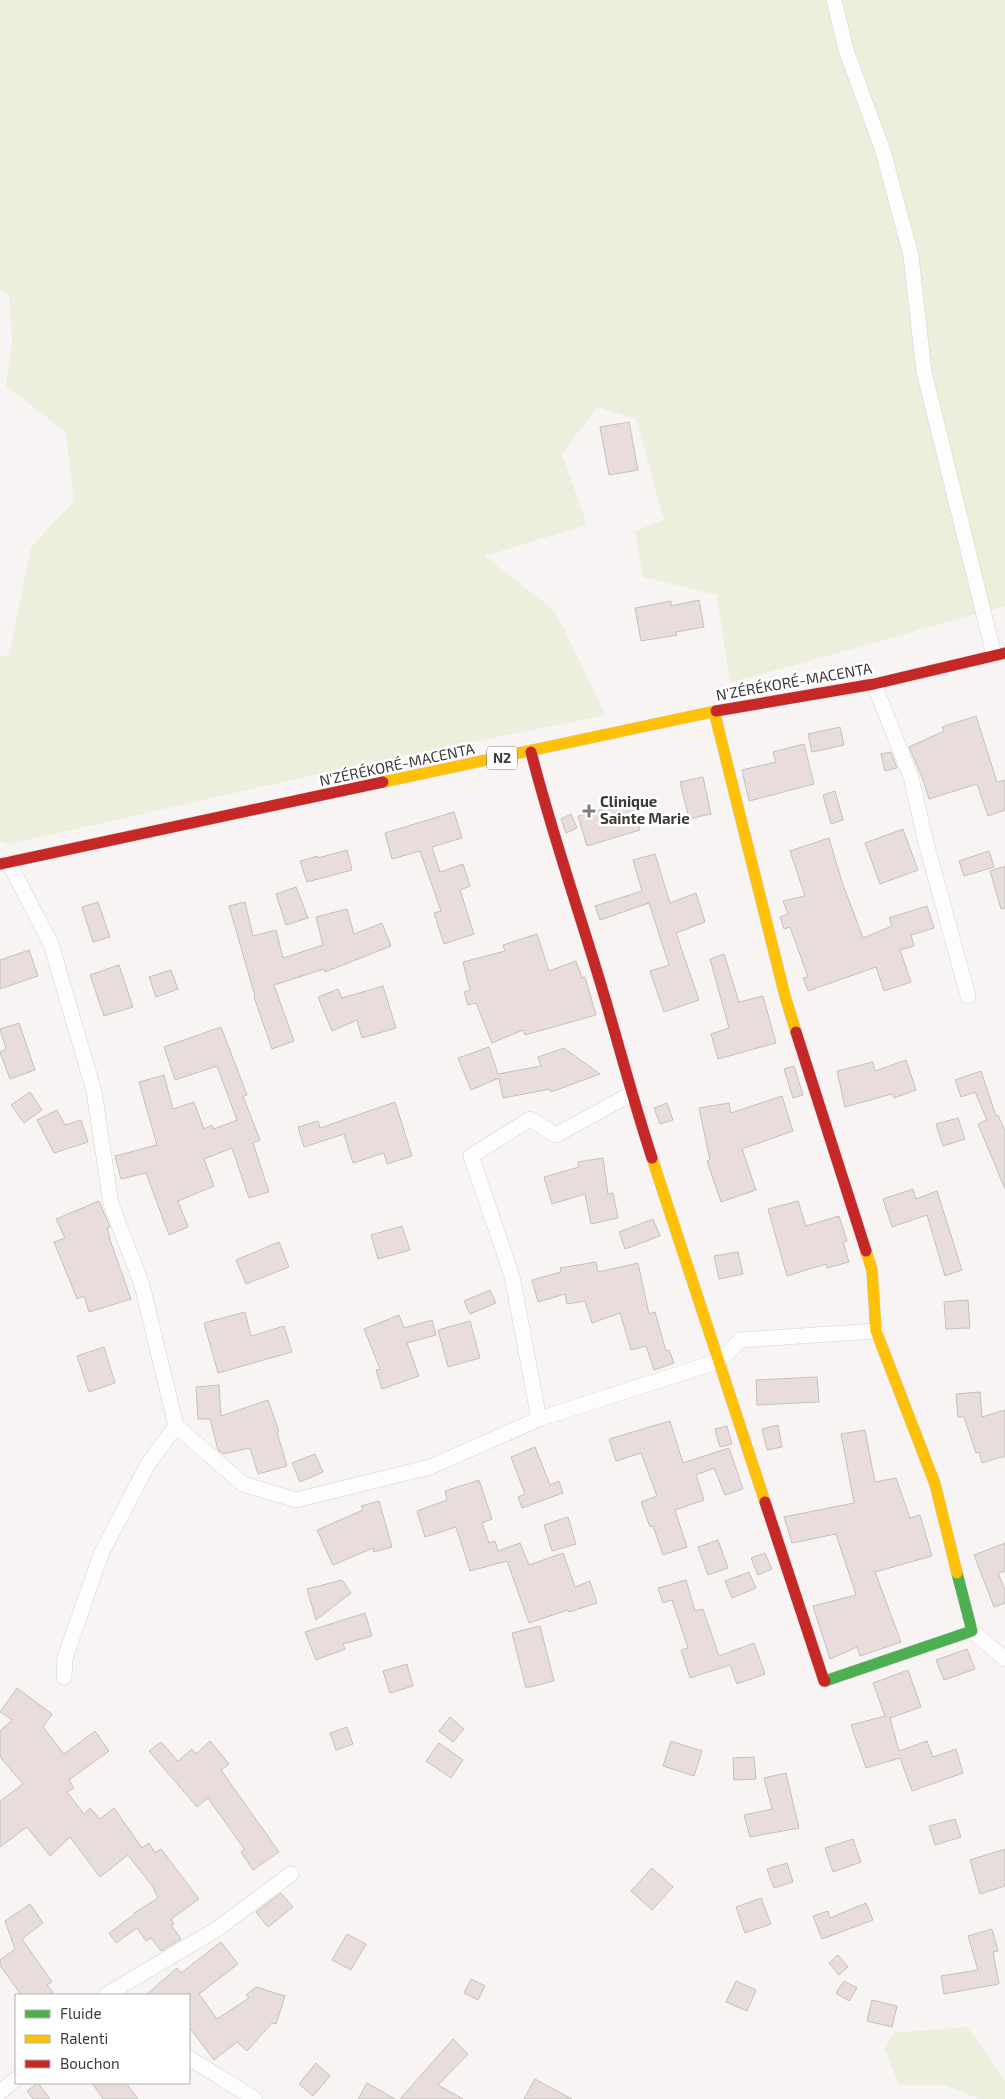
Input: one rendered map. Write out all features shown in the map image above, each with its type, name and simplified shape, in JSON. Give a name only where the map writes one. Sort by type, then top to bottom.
[{"type":"main road","name":"N'ZÉRÉKORÉ-MACENTA","points":[[4,864],[531,752],[714,711],[874,684],[999,654]]},
{"type":"main road","points":[[531,752],[548,819],[604,995],[631,1094],[824,1682],[972,1631],[935,1484],[876,1330],[872,1270],[785,996],[714,711]]},
{"type":"street","points":[[834,0],[846,50],[884,151],[911,256],[924,372],[999,654]]},
{"type":"street","points":[[874,684],[911,777],[925,838],[968,996]]},
{"type":"street","points":[[4,864],[51,944],[94,1091],[111,1204],[142,1284],[176,1426],[243,1484],[296,1500],[430,1467],[539,1419],[720,1362],[741,1340],[876,1330]]},
{"type":"street","points":[[539,1419],[512,1276],[471,1156],[530,1118],[556,1135],[631,1094]]},
{"type":"street","points":[[64,1677],[66,1658],[101,1554],[148,1464],[176,1426]]},
{"type":"street","points":[[972,1631],[1005,1659]]},
{"type":"street","points":[[114,1993],[217,1929],[291,1874]]},
{"type":"street","points":[[190,2059],[254,2099]]},
{"type":"street","points":[[0,2092],[15,2080]]},
{"type":"green space","points":[[0,0],[1005,0],[1005,606],[730,683],[717,595],[643,577],[635,531],[664,520],[636,419],[597,407],[562,454],[587,525],[484,556],[555,611],[606,715],[357,765],[10,844],[0,841],[0,657],[9,655],[31,547],[74,501],[66,432],[6,386],[12,341],[9,295],[0,289]]},
{"type":"green space","points":[[967,2027],[1005,2080],[1005,2099],[981,2099],[943,2085],[899,2085],[885,2049],[894,2033]]},
{"type":"building","points":[[629,422],[638,470],[609,475],[600,427]]},
{"type":"building","points":[[699,600],[704,627],[676,632],[677,635],[641,641],[635,608],[671,601],[671,606]]},
{"type":"building","points":[[976,716],[997,782],[1005,780],[1005,810],[988,816],[977,784],[929,799],[909,747],[944,731],[942,727]]},
{"type":"building","points":[[840,727],[844,745],[812,752],[808,734]]},
{"type":"building","points":[[804,744],[814,784],[749,801],[742,770],[776,762],[773,752]]},
{"type":"building","points":[[891,752],[897,768],[885,771],[881,754]]},
{"type":"building","points":[[703,777],[711,814],[689,819],[680,782]]},
{"type":"building","points":[[835,791],[843,820],[831,824],[823,795]]},
{"type":"building","points":[[632,801],[640,830],[587,846],[578,816]]},
{"type":"building","points":[[454,812],[462,838],[432,847],[440,872],[463,864],[470,886],[460,890],[474,934],[444,944],[434,913],[441,911],[420,851],[392,859],[385,833]]},
{"type":"building","points":[[571,814],[577,828],[566,833],[561,819]]},
{"type":"building","points":[[903,829],[918,870],[880,884],[865,843]]},
{"type":"building","points":[[829,838],[842,882],[863,938],[892,926],[889,918],[927,906],[934,928],[911,935],[914,946],[900,950],[911,982],[884,991],[876,967],[808,991],[803,978],[808,977],[790,927],[784,929],[780,917],[788,914],[783,901],[805,896],[790,851]]},
{"type":"building","points":[[347,850],[352,870],[307,882],[300,861]]},
{"type":"building","points":[[989,851],[994,867],[964,876],[959,861]]},
{"type":"building","points":[[655,854],[670,903],[696,893],[705,922],[676,933],[699,1000],[664,1012],[650,971],[669,965],[649,903],[600,920],[595,906],[642,891],[633,860]]},
{"type":"building","points":[[1005,866],[1005,908],[1001,909],[990,871]]},
{"type":"building","points":[[296,887],[308,918],[286,925],[276,894]]},
{"type":"building","points":[[98,902],[110,937],[93,942],[82,907]]},
{"type":"building","points":[[245,902],[253,936],[276,930],[283,958],[323,945],[316,917],[347,909],[354,934],[382,923],[391,946],[325,972],[324,969],[274,985],[294,1041],[272,1049],[254,997],[229,906]]},
{"type":"building","points":[[537,934],[549,971],[576,961],[582,978],[585,977],[596,1015],[525,1035],[523,1030],[492,1043],[476,1003],[468,1005],[464,992],[470,990],[463,962],[505,951],[503,945]]},
{"type":"building","points":[[29,950],[38,976],[0,989],[0,960]]},
{"type":"building","points":[[724,954],[739,1002],[763,996],[776,1043],[718,1059],[711,1034],[729,1028],[710,959]]},
{"type":"building","points":[[119,965],[133,1007],[104,1016],[90,975]]},
{"type":"building","points":[[171,970],[178,989],[156,997],[149,977]]},
{"type":"building","points":[[383,986],[396,1028],[362,1038],[357,1020],[332,1031],[318,997],[338,989],[342,998]]},
{"type":"building","points":[[19,1023],[35,1070],[10,1079],[0,1052],[6,1049],[0,1029]]},
{"type":"building","points":[[221,1027],[247,1095],[243,1096],[260,1140],[253,1143],[269,1192],[249,1198],[232,1148],[204,1159],[214,1186],[178,1201],[188,1227],[169,1235],[146,1173],[121,1179],[115,1156],[157,1145],[139,1082],[164,1075],[173,1109],[194,1102],[204,1129],[212,1125],[214,1129],[237,1120],[217,1066],[175,1080],[164,1047]]},
{"type":"building","points":[[489,1047],[498,1074],[541,1066],[538,1057],[564,1048],[600,1074],[551,1092],[550,1089],[503,1098],[499,1078],[471,1090],[458,1058]]},
{"type":"building","points":[[906,1060],[916,1090],[894,1098],[892,1094],[845,1107],[837,1071],[873,1062],[875,1071]]},
{"type":"building","points":[[794,1066],[803,1095],[793,1098],[784,1069]]},
{"type":"building","points":[[981,1071],[996,1116],[998,1115],[1005,1131],[1005,1189],[978,1124],[987,1120],[975,1092],[961,1097],[955,1080]]},
{"type":"building","points":[[30,1092],[42,1110],[24,1123],[11,1105]]},
{"type":"building","points":[[782,1096],[793,1131],[742,1149],[756,1190],[721,1202],[707,1161],[710,1160],[699,1108],[729,1103],[731,1113]]},
{"type":"building","points":[[395,1102],[412,1156],[387,1164],[384,1153],[353,1163],[344,1134],[304,1147],[298,1127],[318,1121],[320,1128]]},
{"type":"building","points":[[667,1103],[673,1120],[660,1124],[654,1108]]},
{"type":"building","points":[[57,1110],[65,1125],[81,1120],[88,1142],[54,1153],[37,1120]]},
{"type":"building","points":[[958,1118],[965,1139],[943,1146],[936,1124]]},
{"type":"building","points":[[603,1158],[608,1194],[613,1193],[618,1218],[591,1224],[585,1194],[552,1204],[544,1177],[579,1167],[578,1162]]},
{"type":"building","points":[[913,1189],[916,1199],[937,1191],[962,1270],[945,1276],[927,1215],[892,1227],[883,1199]]},
{"type":"building","points":[[99,1201],[110,1227],[107,1228],[109,1237],[131,1299],[89,1312],[84,1296],[77,1299],[54,1242],[65,1238],[56,1219]]},
{"type":"building","points":[[798,1201],[806,1226],[839,1216],[847,1241],[843,1242],[849,1262],[827,1268],[826,1264],[787,1276],[768,1209]]},
{"type":"building","points":[[653,1219],[660,1236],[625,1249],[619,1232]]},
{"type":"building","points":[[402,1226],[410,1250],[378,1259],[371,1235]]},
{"type":"building","points":[[279,1242],[289,1267],[246,1284],[236,1260]]},
{"type":"building","points":[[738,1252],[743,1274],[719,1279],[714,1256]]},
{"type":"building","points":[[596,1262],[598,1272],[638,1263],[649,1314],[655,1312],[666,1351],[669,1350],[674,1363],[654,1370],[646,1346],[631,1350],[620,1313],[592,1323],[585,1301],[567,1304],[565,1294],[538,1302],[532,1280],[561,1272],[560,1268]]},
{"type":"building","points":[[490,1290],[496,1303],[470,1314],[464,1301]]},
{"type":"building","points":[[968,1300],[970,1328],[946,1329],[944,1302]]},
{"type":"building","points":[[245,1312],[251,1336],[284,1326],[292,1352],[218,1373],[204,1323]]},
{"type":"building","points":[[399,1315],[404,1328],[432,1320],[436,1335],[407,1343],[419,1376],[382,1389],[376,1370],[380,1369],[364,1329]]},
{"type":"building","points":[[470,1321],[480,1358],[448,1367],[438,1330]]},
{"type":"building","points":[[104,1347],[115,1383],[89,1392],[77,1356]]},
{"type":"building","points":[[817,1377],[819,1402],[757,1405],[756,1380]]},
{"type":"building","points":[[219,1385],[221,1416],[268,1400],[279,1432],[277,1432],[287,1466],[258,1474],[250,1448],[223,1454],[218,1450],[210,1419],[198,1419],[196,1387]]},
{"type":"building","points":[[980,1392],[982,1417],[1005,1410],[1005,1456],[982,1463],[979,1452],[976,1453],[964,1417],[958,1417],[956,1394]]},
{"type":"building","points":[[670,1421],[683,1463],[729,1448],[743,1489],[725,1495],[714,1468],[696,1475],[704,1500],[675,1510],[687,1547],[663,1555],[653,1526],[650,1527],[641,1502],[657,1496],[641,1453],[616,1461],[609,1439]]},
{"type":"building","points":[[778,1425],[782,1447],[767,1450],[762,1429]]},
{"type":"building","points":[[727,1426],[732,1444],[720,1447],[715,1429]]},
{"type":"building","points":[[865,1430],[875,1482],[896,1478],[910,1518],[920,1515],[932,1556],[875,1572],[901,1642],[860,1656],[857,1647],[830,1659],[813,1606],[856,1595],[836,1534],[792,1543],[784,1517],[854,1503],[841,1434]]},
{"type":"building","points":[[535,1447],[550,1485],[559,1481],[563,1493],[522,1508],[518,1497],[525,1494],[511,1457]]},
{"type":"building","points":[[315,1454],[323,1472],[300,1482],[292,1463]]},
{"type":"building","points":[[479,1480],[492,1519],[482,1523],[489,1543],[495,1541],[498,1551],[520,1543],[529,1565],[563,1553],[575,1587],[590,1581],[597,1603],[529,1623],[507,1561],[470,1571],[456,1527],[425,1537],[417,1511],[447,1500],[445,1491]]},
{"type":"building","points":[[379,1501],[392,1547],[374,1552],[373,1548],[333,1565],[317,1530],[363,1510],[361,1506]]},
{"type":"building","points":[[568,1517],[576,1544],[552,1551],[544,1525]]},
{"type":"building","points":[[718,1540],[728,1568],[708,1575],[698,1547]]},
{"type":"building","points":[[1005,1543],[1005,1571],[998,1573],[1005,1590],[1005,1603],[994,1607],[974,1555]]},
{"type":"building","points":[[765,1553],[772,1569],[758,1575],[751,1558]]},
{"type":"building","points":[[749,1572],[756,1588],[732,1598],[725,1581]]},
{"type":"building","points":[[342,1580],[351,1593],[316,1620],[307,1589]]},
{"type":"building","points":[[686,1580],[695,1611],[703,1609],[719,1656],[754,1643],[765,1674],[737,1684],[730,1665],[690,1678],[681,1650],[688,1648],[672,1600],[663,1603],[658,1588]]},
{"type":"building","points":[[365,1613],[372,1636],[343,1644],[345,1649],[316,1660],[305,1632]]},
{"type":"building","points":[[540,1626],[554,1681],[526,1688],[512,1633]]},
{"type":"building","points":[[967,1649],[975,1669],[944,1680],[936,1660]]},
{"type":"building","points":[[407,1664],[413,1686],[390,1693],[383,1671]]},
{"type":"building","points":[[908,1670],[921,1707],[890,1718],[899,1751],[927,1741],[933,1757],[956,1749],[963,1773],[912,1791],[900,1758],[866,1768],[851,1725],[885,1716],[873,1683]]},
{"type":"building","points":[[17,1688],[52,1714],[43,1727],[64,1754],[95,1731],[109,1751],[69,1780],[74,1788],[67,1792],[84,1814],[90,1808],[100,1819],[114,1808],[142,1848],[149,1843],[155,1853],[161,1849],[199,1899],[171,1919],[174,1924],[171,1925],[181,1939],[161,1951],[151,1938],[146,1941],[137,1928],[116,1943],[109,1933],[134,1913],[158,1898],[153,1887],[128,1855],[100,1877],[70,1837],[50,1856],[27,1827],[0,1847],[0,1801],[23,1784],[0,1757],[0,1731],[12,1720],[0,1712]]},
{"type":"building","points":[[450,1717],[464,1729],[453,1742],[439,1731]]},
{"type":"building","points":[[347,1727],[353,1744],[336,1750],[330,1733]]},
{"type":"building","points":[[210,1741],[229,1764],[221,1770],[279,1852],[253,1870],[241,1852],[245,1850],[208,1798],[197,1807],[149,1751],[161,1742],[178,1761],[192,1749],[196,1754]]},
{"type":"building","points":[[671,1741],[702,1751],[694,1776],[663,1766]]},
{"type":"building","points":[[439,1743],[463,1760],[451,1778],[426,1761]]},
{"type":"building","points":[[754,1757],[756,1779],[734,1780],[733,1758]]},
{"type":"building","points":[[786,1773],[799,1828],[750,1837],[744,1815],[772,1809],[764,1778]]},
{"type":"building","points":[[955,1819],[961,1837],[935,1845],[929,1826]]},
{"type":"building","points":[[853,1839],[861,1862],[833,1872],[825,1848]]},
{"type":"building","points":[[1005,1849],[1005,1886],[980,1894],[970,1860]]},
{"type":"building","points":[[787,1863],[793,1882],[774,1888],[767,1869]]},
{"type":"building","points":[[652,1868],[673,1887],[652,1910],[631,1891]]},
{"type":"building","points":[[281,1893],[293,1907],[268,1927],[256,1912]]},
{"type":"building","points":[[761,1898],[771,1924],[745,1933],[736,1907]]},
{"type":"building","points":[[866,1903],[873,1920],[822,1939],[813,1916],[828,1911],[830,1918]]},
{"type":"building","points":[[30,1904],[43,1923],[22,1939],[52,1982],[47,1985],[54,1994],[20,1994],[0,1965],[0,1960],[15,1949],[5,1921]]},
{"type":"building","points":[[992,1929],[998,1951],[993,1952],[999,1984],[944,1994],[941,1976],[978,1970],[968,1936]]},
{"type":"building","points":[[347,1934],[366,1944],[351,1970],[332,1960]]},
{"type":"building","points":[[221,1942],[238,1964],[199,1994],[217,2019],[249,1998],[246,1995],[256,1987],[285,1996],[276,2024],[272,2023],[247,2051],[237,2042],[214,2060],[190,2028],[190,1994],[147,1994],[177,1968],[181,1973]]},
{"type":"building","points":[[838,1955],[848,1967],[839,1975],[829,1963]]},
{"type":"building","points":[[471,1979],[485,1986],[478,2000],[464,1993]]},
{"type":"building","points":[[736,1981],[756,1990],[747,2011],[726,2002]]},
{"type":"building","points":[[844,1981],[857,1988],[849,2001],[836,1993]]},
{"type":"building","points":[[872,2000],[897,2006],[892,2027],[867,2021]]},
{"type":"building","points":[[453,2039],[468,2054],[438,2085],[463,2099],[400,2099]]},
{"type":"building","points":[[316,2063],[330,2076],[313,2096],[299,2084]]},
{"type":"building","points":[[535,2079],[572,2099],[524,2099]]},
{"type":"building","points":[[367,2083],[395,2099],[358,2099]]},
{"type":"building","points":[[39,2084],[50,2099],[33,2099],[27,2091]]},
{"type":"building","points":[[93,2084],[127,2084],[138,2099],[103,2099]]},
{"type":"traffic: fast","points":[[825,1681],[972,1631],[957,1573]]},
{"type":"traffic: slow","points":[[714,711],[785,996],[796,1032]]},
{"type":"traffic: slow","points":[[383,782],[716,711]]},
{"type":"traffic: slow","points":[[652,1158],[765,1502]]},
{"type":"traffic: slow","points":[[866,1251],[872,1270],[876,1331],[935,1484],[957,1573]]},
{"type":"traffic: jam","points":[[716,711],[874,684],[1005,653]]},
{"type":"traffic: jam","points":[[531,752],[652,1158]]},
{"type":"traffic: jam","points":[[0,864],[383,782]]},
{"type":"traffic: jam","points":[[796,1032],[866,1251]]},
{"type":"traffic: jam","points":[[765,1502],[825,1681]]},
{"type":"place","name":"Clinique Sainte Marie","points":[[589,811]]}]
